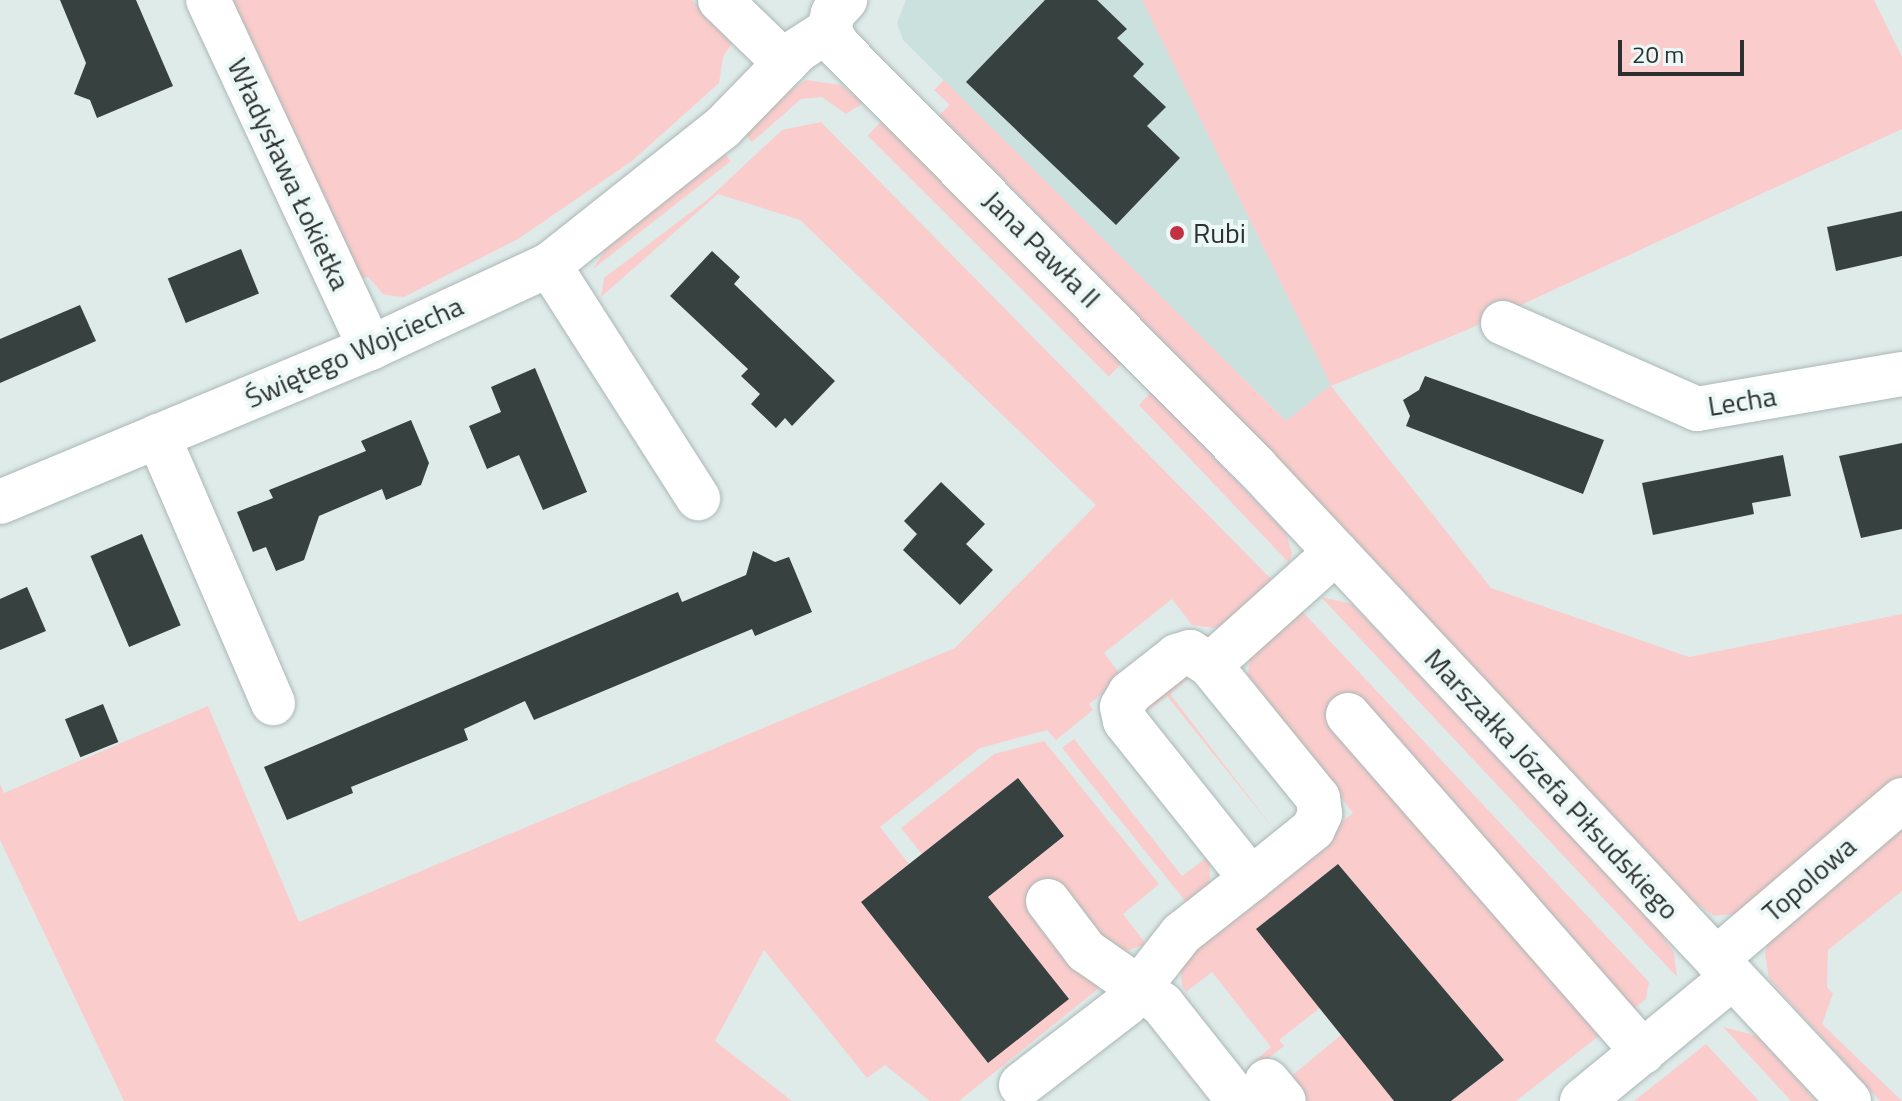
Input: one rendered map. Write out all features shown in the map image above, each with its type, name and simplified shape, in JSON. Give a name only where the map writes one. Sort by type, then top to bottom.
[{"type":"street","name":"Władysława Łokietka","points":[[208,0],[370,348]]},
{"type":"street","points":[[720,0],[785,63]]},
{"type":"street","name":"Świętego Wojciecha","points":[[0,502],[370,348],[549,265],[722,128],[837,15]]},
{"type":"street","name":"Jana Pawła II","points":[[837,15],[839,47],[1256,467]]},
{"type":"street","points":[[549,265],[698,498]]},
{"type":"street","name":"Lecha","points":[[1503,323],[1697,409],[1902,374]]},
{"type":"street","points":[[158,436],[273,703]]},
{"type":"street","name":"Marszałka Józefa Piłsudskiego","points":[[1256,467],[1849,1101]]},
{"type":"street","points":[[1210,665],[1336,552]]},
{"type":"street","points":[[1021,1085],[1143,987],[1181,934],[1251,879],[1313,829],[1320,814],[1318,798],[1210,665],[1190,652],[1177,656],[1130,693],[1122,707],[1125,721],[1251,879]]},
{"type":"street","points":[[1348,715],[1643,1052]]},
{"type":"street","name":"Topolowa","points":[[1582,1101],[1643,1052],[1725,968],[1902,800]]},
{"type":"street","points":[[1048,901],[1086,951],[1143,987],[1263,1094]]},
{"type":"shaded area","points":[[217,0],[692,0],[732,43],[723,57],[719,83],[632,161],[518,239],[404,297],[383,294],[368,277],[359,279]]},
{"type":"shaded area","name":"Rubi","points":[[906,0],[1142,0],[1331,385],[1286,421],[903,40],[897,23]]},
{"type":"shaded area","points":[[1142,0],[1874,0],[1902,57],[1902,129],[1469,329],[1331,386],[1491,588],[1689,657],[1902,614],[1902,780],[1743,913],[1714,916],[1690,899],[1262,441],[939,115],[950,105],[934,90],[944,80],[1286,421],[1331,385]]},
{"type":"shaded area","points":[[806,80],[841,85],[863,103],[846,114],[822,97],[801,99],[752,142],[745,134],[781,97]]},
{"type":"shaded area","points":[[821,122],[1276,584],[1226,625],[1214,628],[1192,625],[1172,599],[1104,653],[1123,678],[1089,704],[1093,710],[1056,740],[1047,730],[980,748],[880,827],[909,864],[861,902],[988,1063],[982,902],[1064,836],[1018,778],[922,854],[901,828],[994,754],[1044,741],[1159,884],[1123,914],[1146,944],[1123,952],[1037,910],[1099,988],[959,1101],[930,1101],[885,1065],[867,1078],[764,950],[715,1041],[792,1101],[124,1101],[0,840],[0,784],[4,793],[208,706],[299,922],[955,648],[1096,505],[800,220],[718,194],[601,297],[604,278],[707,200],[782,130]]},
{"type":"shaded area","points":[[881,122],[1122,363],[1109,377],[868,135]]},
{"type":"shaded area","points":[[723,152],[731,161],[593,269],[612,239]]},
{"type":"shaded area","points":[[1151,392],[1286,533],[1292,553],[1289,563],[1139,405]]},
{"type":"shaded area","points":[[1321,597],[1352,604],[1659,930],[1674,953],[1677,977]]},
{"type":"shaded area","points":[[1299,608],[1649,982],[1646,999],[1516,1101],[1451,1101],[1504,1060],[1338,864],[1257,928],[1320,1008],[1279,1040],[1284,1046],[1250,1073],[1247,1068],[1271,1047],[1212,972],[1186,992],[1182,985],[1180,963],[1197,937],[1353,813],[1248,675],[1250,655]]},
{"type":"shaded area","points":[[1184,673],[1195,673],[1170,694],[1276,832],[1167,696],[1143,714],[1144,706]]},
{"type":"shaded area","points":[[1074,739],[1182,876],[1209,856],[1210,883],[1191,908],[1062,748]]},
{"type":"shaded area","points":[[1902,819],[1902,891],[1828,950],[1827,987],[1833,994],[1822,1024],[1902,1101],[1880,1101],[1769,979],[1765,953],[1768,943]]},
{"type":"shaded area","points":[[1723,1027],[1758,1036],[1816,1101],[1791,1101]]},
{"type":"shaded area","points":[[1341,1035],[1394,1101],[1307,1101],[1289,1078]]},
{"type":"shaded area","points":[[1706,1044],[1759,1101],[1634,1101]]},
{"type":"building","points":[[60,0],[136,0],[173,86],[97,118],[90,100],[74,94],[86,63]]},
{"type":"building","points":[[1045,0],[1097,0],[1127,29],[1117,38],[1144,64],[1133,76],[1166,107],[1147,126],[1180,158],[1116,225],[966,82]]},
{"type":"building","points":[[1902,211],[1902,256],[1836,271],[1827,227]]},
{"type":"building","points":[[241,249],[259,294],[186,323],[168,279]]},
{"type":"building","points":[[712,251],[740,277],[734,284],[835,381],[792,426],[785,418],[776,428],[751,404],[760,394],[741,376],[748,369],[670,296]]},
{"type":"building","points":[[80,305],[96,341],[0,383],[0,339]]},
{"type":"building","points":[[535,368],[587,492],[543,510],[519,455],[487,469],[469,426],[501,412],[491,387]]},
{"type":"building","points":[[1425,376],[1604,440],[1583,494],[1406,426],[1410,416],[1403,400],[1419,390]]},
{"type":"building","points":[[411,420],[429,463],[421,485],[386,500],[382,489],[319,516],[304,560],[276,571],[266,547],[253,552],[237,512],[273,498],[269,490],[366,451],[361,441]]},
{"type":"building","points":[[1902,443],[1902,529],[1861,538],[1839,456]]},
{"type":"building","points":[[1783,455],[1791,496],[1752,503],[1754,514],[1653,535],[1642,483]]},
{"type":"building","points":[[941,482],[985,524],[966,544],[993,570],[960,605],[903,550],[917,534],[904,521]]},
{"type":"building","points":[[142,534],[181,625],[129,647],[90,556]]},
{"type":"building","points":[[753,551],[775,562],[789,557],[812,612],[755,636],[752,629],[534,720],[525,701],[464,729],[468,740],[351,787],[353,793],[287,820],[264,767],[678,592],[682,602],[746,575]]},
{"type":"building","points":[[27,587],[46,631],[0,650],[0,599]]},
{"type":"building","points":[[103,704],[118,742],[80,757],[65,719]]},
{"type":"building","points":[[1018,778],[1064,836],[988,897],[1069,999],[988,1063],[861,902]]},
{"type":"building","points":[[1338,864],[1504,1060],[1451,1101],[1394,1101],[1256,929]]},
{"type":"place","name":"Rubi","points":[[1177,233]]}]
